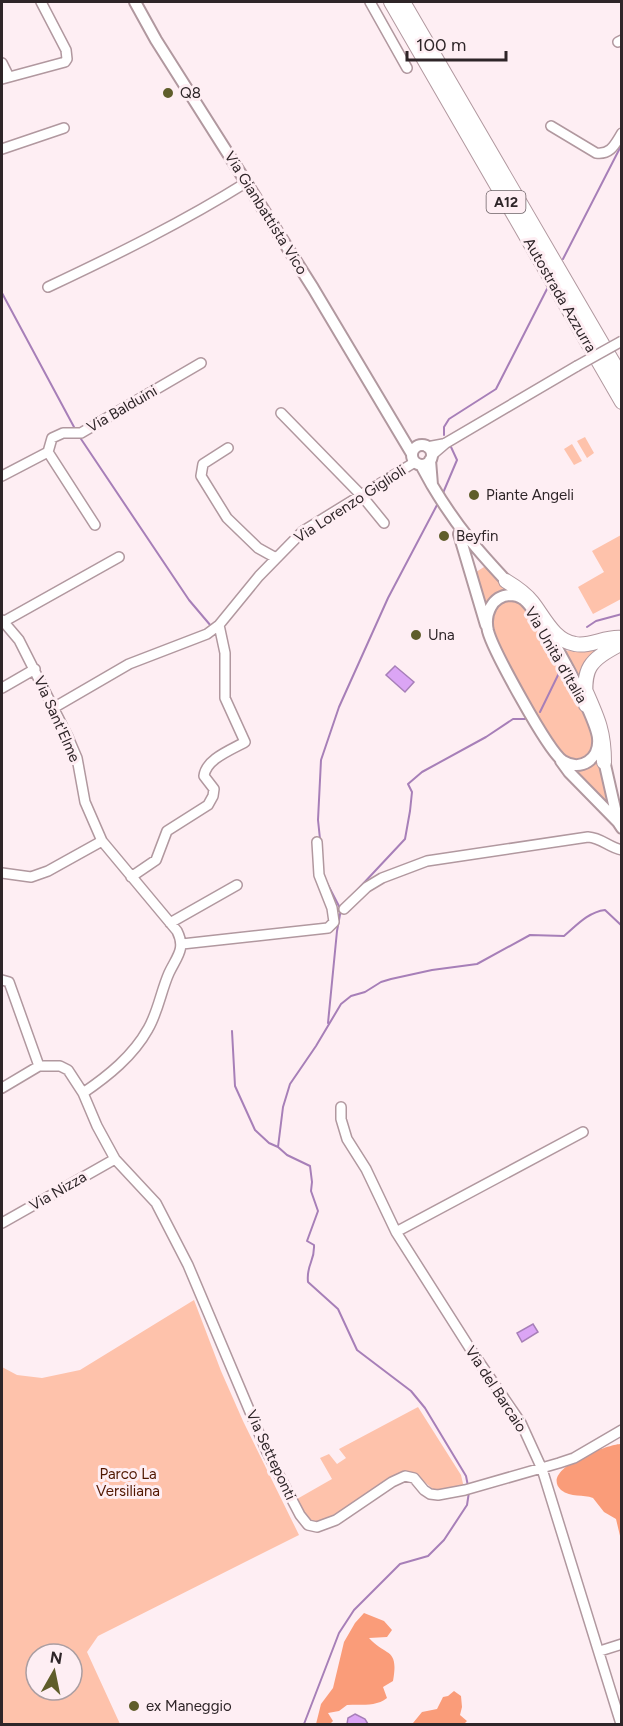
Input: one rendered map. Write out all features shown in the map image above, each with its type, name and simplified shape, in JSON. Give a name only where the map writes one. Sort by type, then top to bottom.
[{"type":"highway","name":"Autostrada Azzurra","points":[[391,2],[621,402]]},
{"type":"highway","name":"Autostrada Azzurra","points":[[402,2],[621,378]]},
{"type":"highway","points":[[506,581],[523,592],[566,642],[586,645],[609,638],[621,640]]},
{"type":"highway","points":[[545,628],[562,645],[572,649],[586,649],[621,640]]},
{"type":"highway","points":[[585,705],[586,672],[594,661],[621,640]]},
{"type":"highway","points":[[584,688],[601,726],[604,740],[604,762]]},
{"type":"main road","name":"Via Gianbattista Vico","points":[[135,2],[156,40],[247,182],[396,427],[422,456],[432,485],[456,525]]},
{"type":"main road","points":[[456,525],[478,552],[524,599]]},
{"type":"main road","points":[[456,525],[488,630]]},
{"type":"main road","name":"Via Unità d'Italia","points":[[510,595],[524,599],[545,628],[585,705],[598,739],[620,825],[569,772],[518,693],[488,630],[490,607],[498,597],[510,595]]},
{"type":"main road","points":[[559,758],[573,765],[586,764],[594,756],[598,739]]},
{"type":"street","points":[[2,63],[5,78],[65,62],[67,59],[66,50],[41,2]]},
{"type":"street","points":[[370,2],[407,68]]},
{"type":"street","points":[[551,126],[596,153],[605,154],[621,133]]},
{"type":"street","points":[[2,150],[64,128]]},
{"type":"street","points":[[48,287],[148,239],[247,182]]},
{"type":"street","name":"Via Lorenzo Giglioli","points":[[54,707],[129,664],[197,638],[219,626],[276,558],[303,531],[362,496],[422,456],[621,341]]},
{"type":"street","name":"Via Balduini","points":[[2,476],[48,452],[52,438],[63,433],[81,434],[201,363]]},
{"type":"street","points":[[281,413],[362,496],[384,523]]},
{"type":"street","points":[[228,448],[203,465],[201,476],[227,518],[258,548],[276,558]]},
{"type":"street","points":[[48,452],[95,525]]},
{"type":"street","points":[[2,621],[118,557]]},
{"type":"street","name":"Via Sant'Elme","points":[[2,621],[19,640],[54,707],[77,758],[85,802],[102,842],[170,923],[182,942]]},
{"type":"street","points":[[131,877],[156,860],[167,831],[208,805],[214,789],[204,776],[205,768],[245,742],[225,698],[225,652],[219,626]]},
{"type":"street","points":[[2,688],[35,669]]},
{"type":"street","points":[[344,909],[367,887],[382,878],[427,861],[588,837],[603,840],[621,850]]},
{"type":"street","points":[[2,873],[31,877],[102,842]]},
{"type":"street","points":[[82,1093],[114,1071],[148,1030],[182,942],[328,928],[334,922],[332,908],[319,875],[317,842]]},
{"type":"street","points":[[170,923],[237,885]]},
{"type":"street","points":[[2,980],[9,982],[39,1066]]},
{"type":"street","points":[[2,1088],[39,1066],[60,1066],[68,1070],[115,1159]]},
{"type":"street","name":"Via del Barcaio","points":[[341,1107],[341,1119],[347,1138],[366,1169],[396,1232],[471,1350],[515,1413],[542,1469],[621,1725]]},
{"type":"street","points":[[396,1232],[583,1132]]},
{"type":"street","name":"Via Nizza","points":[[2,1223],[115,1159]]},
{"type":"street","name":"Via Setteponti","points":[[115,1159],[156,1203],[188,1265],[267,1452],[300,1515],[308,1525],[316,1527],[336,1520],[392,1482],[405,1476],[414,1478],[430,1494],[438,1495],[470,1489],[574,1458],[621,1430]]},
{"type":"street","points":[[600,1651],[621,1644]]},
{"type":"green space","points":[[585,437],[594,453],[587,458],[577,441]]},
{"type":"green space","points":[[572,444],[582,461],[574,465],[564,449]]},
{"type":"green space","points":[[621,535],[621,599],[593,614],[578,587],[604,572],[592,551]]},
{"type":"green space","points":[[488,567],[519,595],[510,593],[486,614],[476,572]]},
{"type":"green space","points":[[503,598],[522,602],[567,673],[578,695],[592,734],[592,748],[581,763],[564,757],[556,748],[535,715],[503,655],[492,623],[494,605]]},
{"type":"green space","points":[[600,648],[579,684],[562,650],[578,652]]},
{"type":"green space","points":[[600,754],[610,807],[571,769]]},
{"type":"green space","name":"Parco La Versiliana","points":[[194,1300],[243,1421],[299,1535],[98,1636],[87,1652],[120,1724],[2,1724],[2,1367],[17,1375],[42,1378],[80,1370]]},
{"type":"green space","points":[[418,1407],[461,1475],[464,1488],[456,1491],[434,1490],[414,1473],[405,1472],[327,1521],[311,1520],[297,1499],[332,1479],[320,1458],[329,1454],[337,1464],[346,1458],[339,1449]]},
{"type":"shaded area","points":[[395,666],[414,682],[405,692],[386,675]]},
{"type":"shaded area","points":[[533,1324],[538,1332],[522,1342],[517,1333]]},
{"type":"shaded area","points":[[621,1438],[621,1540],[616,1519],[604,1512],[593,1498],[565,1492],[561,1490],[557,1482],[559,1474],[567,1466],[590,1453],[620,1444]]},
{"type":"shaded area","points":[[364,1613],[384,1621],[392,1630],[387,1637],[369,1638],[393,1657],[393,1681],[383,1687],[387,1698],[373,1704],[347,1705],[339,1711],[328,1713],[333,1721],[330,1724],[316,1724],[321,1704],[333,1688],[344,1642]]},
{"type":"shaded area","points":[[454,1691],[461,1696],[460,1715],[467,1721],[464,1724],[393,1724],[413,1723],[422,1712],[437,1709],[443,1697]]},
{"type":"shaded area","points":[[355,1714],[365,1719],[368,1724],[347,1724],[348,1718]]},
{"type":"waterway","points":[[563,259],[622,144]]},
{"type":"waterway","points":[[444,435],[444,427],[449,419],[496,389],[548,287]]},
{"type":"waterway","points":[[2,293],[74,427]]},
{"type":"waterway","points":[[79,436],[189,600],[211,626]]},
{"type":"waterway","points":[[443,493],[457,460],[451,447]]},
{"type":"waterway","points":[[320,839],[318,820],[321,760],[339,707],[388,598],[437,505]]},
{"type":"waterway","points":[[587,627],[596,621],[622,614]]},
{"type":"waterway","points":[[540,712],[560,671]]},
{"type":"waterway","points":[[346,902],[405,839],[412,792],[408,784],[422,772],[486,737],[513,719],[525,719]]},
{"type":"waterway","points":[[327,883],[341,910]]},
{"type":"waterway","points":[[328,1023],[341,909]]},
{"type":"waterway","points":[[468,1486],[466,1476],[425,1408],[411,1391],[357,1350],[338,1309],[308,1282],[314,1245],[307,1241],[318,1211],[311,1191],[310,1166],[287,1155],[278,1147],[283,1107],[290,1084],[341,1004],[351,996],[391,979],[432,970],[477,964],[530,935],[564,936],[583,920],[599,911],[605,910],[622,926]]},
{"type":"waterway","points":[[232,1031],[235,1086],[255,1130],[269,1143],[278,1147]]},
{"type":"waterway","points":[[304,1724],[339,1633],[354,1610],[400,1564],[428,1556],[444,1540],[467,1505],[469,1492]]},
{"type":"place","name":"Q8","points":[[168,93]]},
{"type":"place","name":"Piante Angeli","points":[[474,495]]},
{"type":"place","name":"Beyfin","points":[[444,536]]},
{"type":"place","name":"Una","points":[[416,635]]},
{"type":"place","name":"ex Maneggio","points":[[134,1706]]}]
